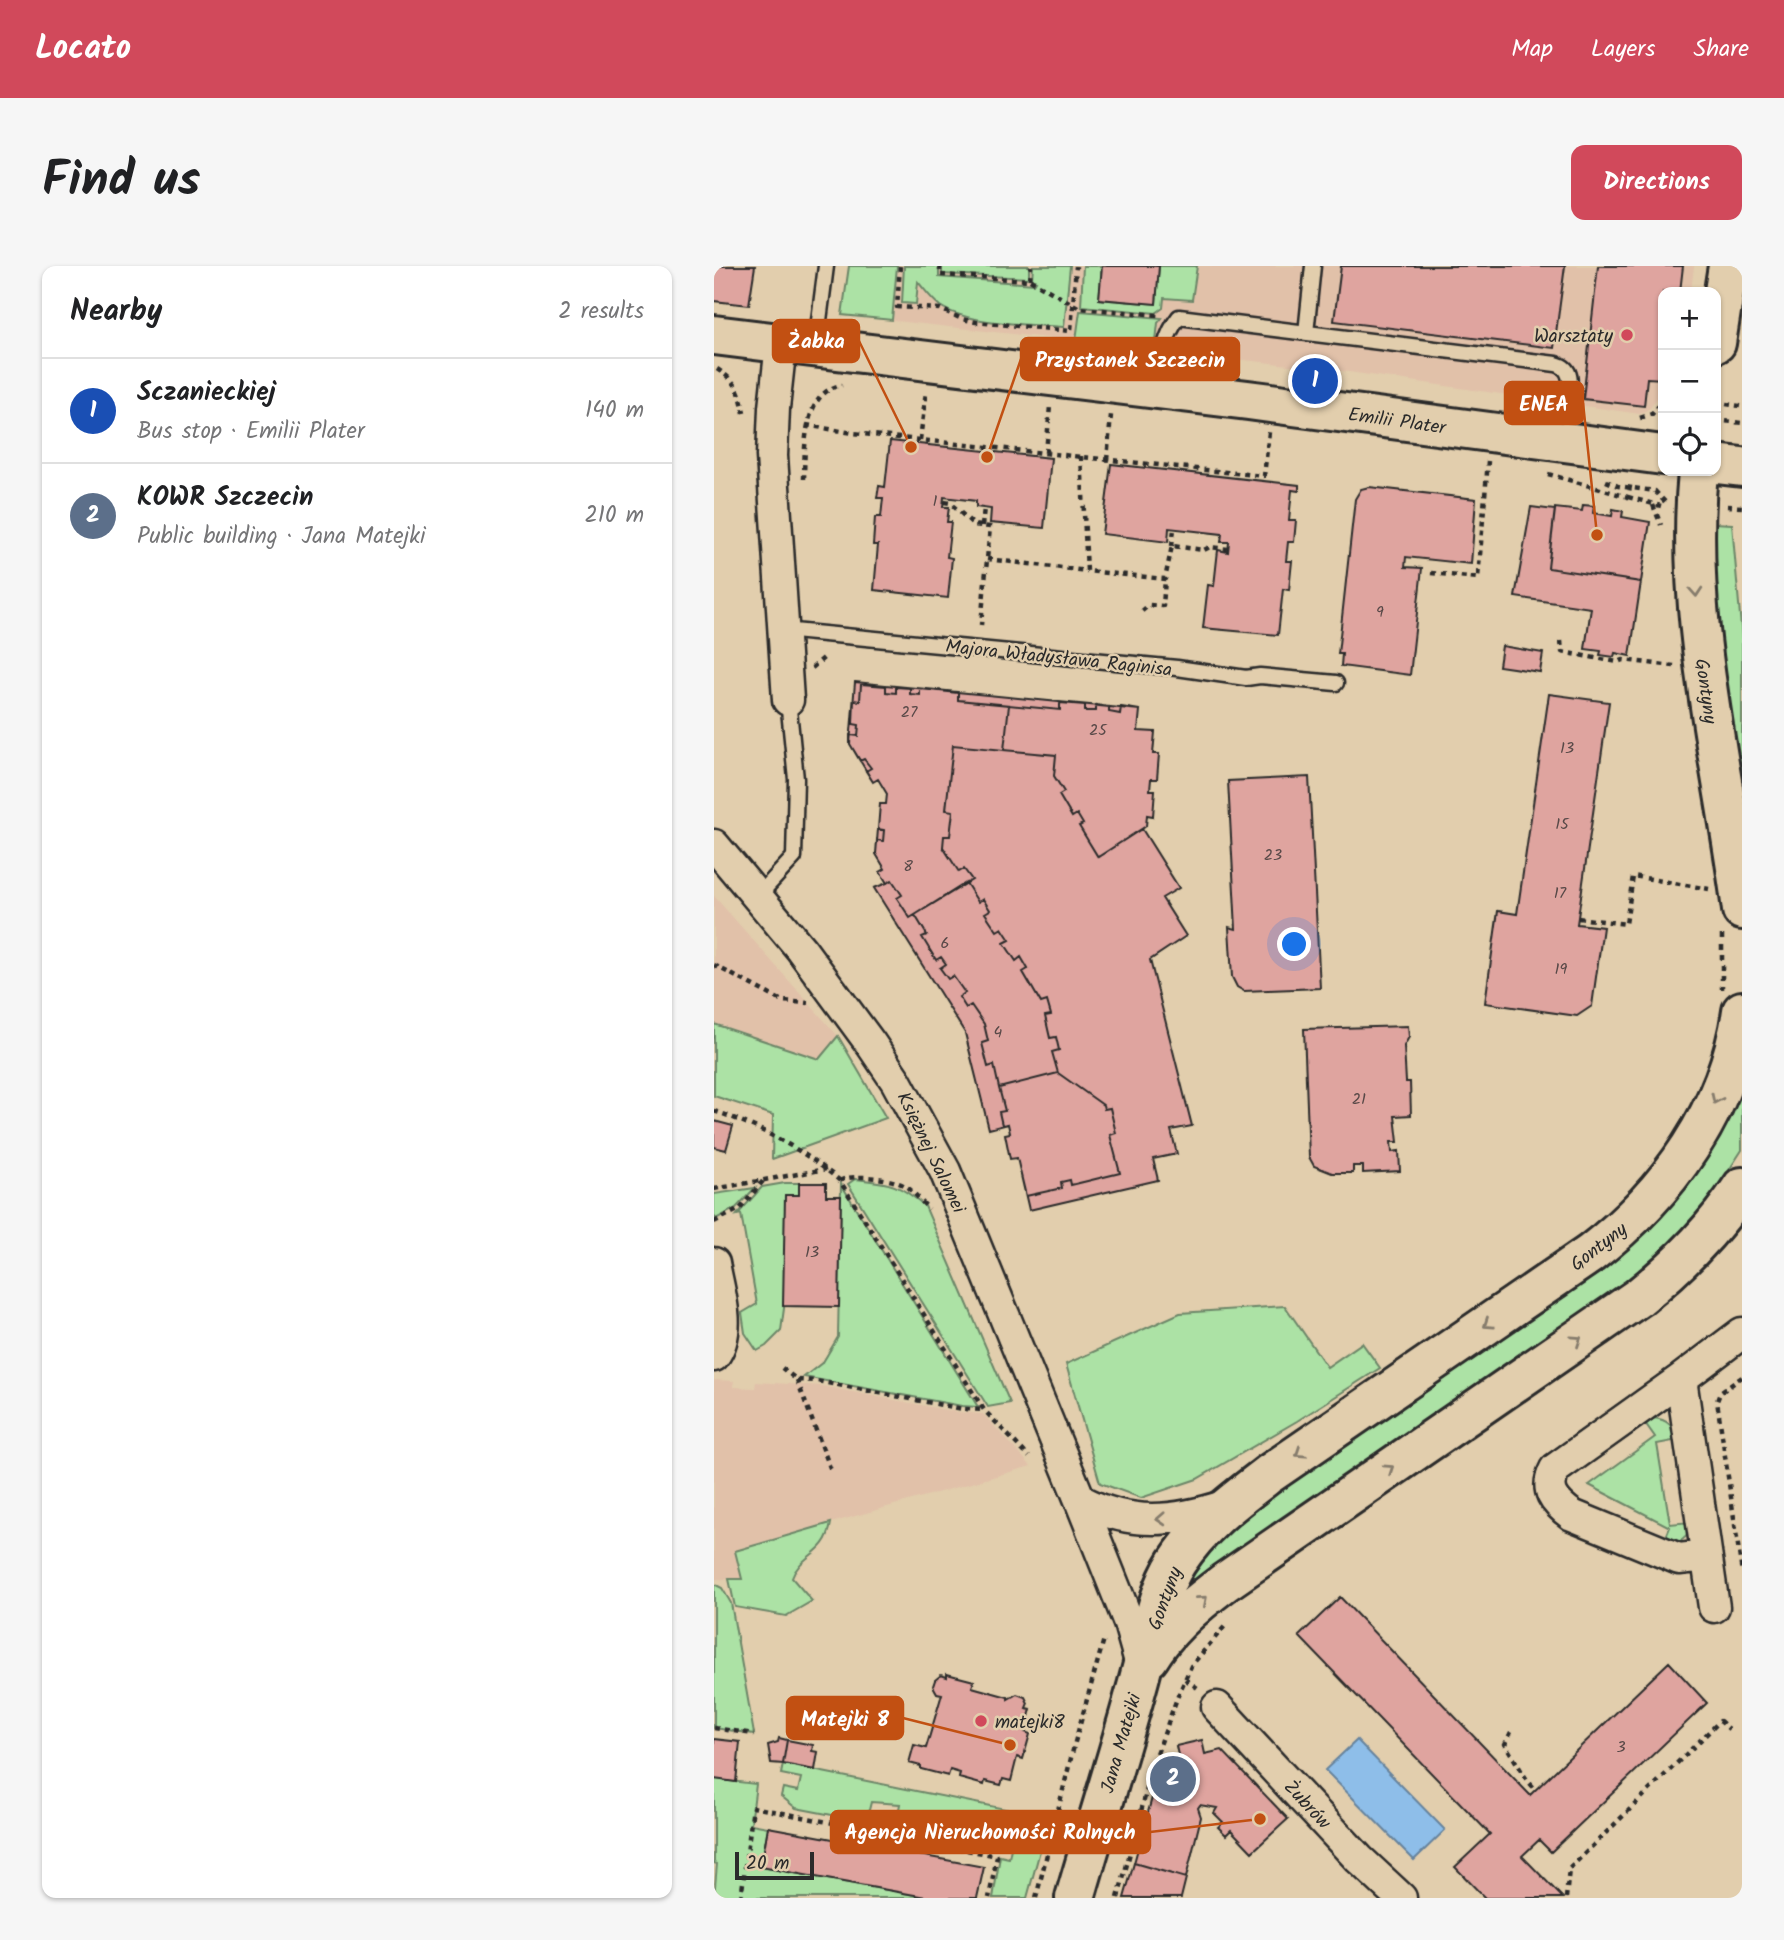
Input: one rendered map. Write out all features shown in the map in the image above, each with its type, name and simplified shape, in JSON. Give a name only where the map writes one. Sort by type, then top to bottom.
[{"type":"street","points":[[1721,311],[1728,266]]},
{"type":"street","name":"Emilii Plater","points":[[714,335],[1658,455]]},
{"type":"street","points":[[788,700],[773,477],[773,423],[798,346]]},
{"type":"street","points":[[1721,465],[1742,467]]},
{"type":"street","name":"Gontyny","points":[[1698,476],[1694,544],[1698,624],[1727,910]]},
{"type":"street","name":"Księżnej Salomei","points":[[714,845],[800,949],[896,1081],[945,1171],[1129,1623],[1142,1669]]},
{"type":"street","name":"Gontyny","points":[[1142,1669],[1154,1617],[1175,1563],[1206,1525],[1227,1505],[1590,1254],[1627,1224],[1671,1175],[1708,1116],[1728,1072],[1736,1046],[1732,1005]]},
{"type":"street","name":"Gontyny","points":[[1142,1669],[1154,1649],[1170,1632],[1225,1582],[1648,1290],[1703,1240],[1742,1187]]},
{"type":"street","points":[[714,1263],[724,1321],[720,1349],[714,1356]]},
{"type":"street","points":[[1706,1556],[1679,1559],[1572,1515],[1559,1506],[1552,1496],[1550,1479],[1555,1469],[1742,1333]]},
{"type":"street","points":[[1681,1378],[1714,1607]]},
{"type":"street","points":[[1080,1500],[1100,1511],[1143,1520],[1192,1516],[1227,1505]]},
{"type":"street","name":"Jana Matejki","points":[[1075,1898],[1142,1669]]},
{"type":"street","name":"Żubrów","points":[[1217,1707],[1359,1859],[1401,1898]]},
{"type":"lane","points":[[798,346],[826,266]]},
{"type":"lane","points":[[1306,333],[1313,266]]},
{"type":"lane","points":[[1157,390],[1165,345],[1171,327],[1179,317],[1562,366],[1571,376],[1567,404]]},
{"type":"lane","name":"Majora Władysława Raginisa","points":[[783,631],[1177,668],[1246,678],[1260,676],[1336,683]]},
{"type":"lane","points":[[758,896],[794,857],[796,779],[788,700]]},
{"type":"path","points":[[900,266],[897,307],[940,309],[976,323],[1071,331],[1076,266]]},
{"type":"path","points":[[940,266],[940,275],[1030,280],[1080,308],[1179,317]]},
{"type":"path","points":[[1030,280],[1031,266]]},
{"type":"path","points":[[714,368],[732,378],[741,398],[745,420],[806,425],[853,436],[920,440],[1264,476],[1269,431]]},
{"type":"path","points":[[803,491],[806,425],[815,407],[828,391],[837,385],[845,384]]},
{"type":"path","points":[[914,390],[940,393]]},
{"type":"path","points":[[920,440],[926,391]]},
{"type":"path","points":[[1726,404],[1740,406]]},
{"type":"path","points":[[1046,453],[1050,406],[1062,407]]},
{"type":"path","points":[[1640,418],[1652,414],[1658,407]]},
{"type":"path","points":[[1099,412],[1112,413],[1107,460]]},
{"type":"path","points":[[1721,421],[1742,423]]},
{"type":"path","points":[[1256,430],[1282,433]]},
{"type":"path","points":[[1081,456],[1087,571]]},
{"type":"path","points":[[1475,459],[1498,462]]},
{"type":"path","points":[[1431,573],[1478,578],[1488,461]]},
{"type":"path","points":[[1535,471],[1661,506]]},
{"type":"path","points":[[1628,497],[1632,476]]},
{"type":"path","points":[[944,502],[950,503],[974,525],[990,527],[981,625]]},
{"type":"path","points":[[1653,505],[1662,530]]},
{"type":"path","points":[[982,526],[984,508]]},
{"type":"path","points":[[1142,611],[1149,605],[1163,606],[1174,529]]},
{"type":"path","points":[[1172,546],[1204,550],[1210,547],[1228,549]]},
{"type":"path","points":[[987,559],[1166,579]]},
{"type":"path","points":[[806,677],[824,656],[836,652],[835,635]]},
{"type":"path","points":[[1562,641],[1562,652],[1618,662],[1623,660],[1677,666],[1674,653]]},
{"type":"path","points":[[1578,918],[1626,924],[1633,876],[1727,910],[1732,1005]]},
{"type":"path","points":[[714,965],[782,1001],[807,1004],[826,986]]},
{"type":"path","points":[[714,1111],[744,1121],[826,1169],[840,1181],[984,1410],[1029,1457]]},
{"type":"path","points":[[714,1189],[826,1169]]},
{"type":"path","points":[[840,1181],[850,1176],[895,1181],[910,1190],[934,1215]]},
{"type":"path","points":[[714,1222],[740,1209],[763,1181]]},
{"type":"path","points":[[782,1367],[797,1380],[832,1473]]},
{"type":"path","points":[[1742,1377],[1720,1393],[1717,1401],[1742,1573]]},
{"type":"path","points":[[797,1380],[817,1381],[963,1409],[984,1410]]},
{"type":"path","points":[[1118,1898],[1155,1759],[1191,1666],[1230,1620]]},
{"type":"path","points":[[1036,1898],[1105,1629]]},
{"type":"path","points":[[1566,1898],[1569,1869],[1720,1721],[1728,1729]]},
{"type":"path","points":[[714,1728],[754,1734]]},
{"type":"path","points":[[1511,1732],[1505,1744],[1536,1790]]},
{"type":"path","points":[[741,1898],[754,1807],[997,1856],[989,1898]]},
{"type":"shaded area","points":[[849,266],[1694,266],[1692,287],[1658,287],[1658,397],[1650,408],[1640,414],[1342,371],[842,315]]},
{"type":"shaded area","points":[[714,896],[838,1036],[819,1059],[714,1024]]},
{"type":"shaded area","points":[[714,1380],[734,1381],[733,1387],[755,1388],[756,1382],[822,1386],[957,1412],[983,1414],[1031,1466],[736,1550],[742,1580],[714,1579]]},
{"type":"green space","points":[[849,266],[897,266],[892,320],[842,315]]},
{"type":"green space","points":[[904,266],[939,266],[939,277],[1034,284],[1036,281],[1032,279],[1033,266],[1070,266],[1064,327],[967,317],[940,306],[918,282],[916,304],[902,303]]},
{"type":"green space","points":[[942,266],[1029,266],[1029,278],[942,274]]},
{"type":"green space","points":[[1083,266],[1102,266],[1099,299],[1156,304],[1159,266],[1197,266],[1192,300],[1164,298],[1163,308],[1156,313],[1081,306]]},
{"type":"green space","points":[[1080,311],[1162,318],[1158,323],[1156,341],[1147,349],[1076,340]]},
{"type":"green space","points":[[1714,523],[1732,524],[1742,639],[1742,783],[1717,621],[1713,575]]},
{"type":"green space","points":[[714,1024],[819,1059],[838,1036],[886,1118],[772,1159],[773,1115],[714,1096]]},
{"type":"green space","points":[[1742,1086],[1742,1150],[1709,1201],[1675,1242],[1621,1287],[1198,1579],[1190,1579],[1188,1575],[1191,1570],[1247,1511],[1610,1262],[1632,1244],[1688,1183],[1718,1137]]},
{"type":"green space","points":[[855,1179],[893,1185],[925,1206],[1010,1403],[988,1407],[848,1184]]},
{"type":"green space","points":[[799,1183],[799,1195],[781,1331],[757,1351],[745,1333],[742,1313],[757,1304],[741,1214],[737,1215],[762,1187]]},
{"type":"green space","points":[[841,1184],[978,1407],[804,1377],[823,1362],[838,1337]]},
{"type":"green space","points":[[755,1188],[736,1208],[716,1219],[714,1194]]},
{"type":"green space","points":[[1285,1306],[1327,1367],[1362,1343],[1380,1368],[1297,1421],[1197,1479],[1141,1498],[1100,1483],[1066,1364],[1180,1313]]},
{"type":"green space","points":[[1653,1418],[1670,1424],[1678,1440],[1657,1444],[1670,1524],[1690,1522],[1686,1537],[1674,1542],[1664,1542],[1670,1527],[1589,1485],[1655,1437],[1643,1420]]},
{"type":"green space","points":[[831,1523],[824,1542],[801,1563],[792,1578],[812,1601],[786,1616],[735,1607],[729,1579],[742,1579],[735,1551]]},
{"type":"green space","points":[[714,1584],[722,1588],[731,1603],[754,1734],[714,1728]]},
{"type":"green space","points":[[783,1764],[1049,1818],[1027,1898],[993,1898],[1000,1856],[1009,1858],[1011,1848],[898,1826],[894,1816],[898,1815],[900,1804],[871,1802],[863,1821],[796,1808],[781,1796],[783,1788],[798,1791],[801,1778],[781,1774]]},
{"type":"green space","points":[[714,1779],[756,1784],[751,1824],[768,1827],[761,1867],[931,1898],[714,1898],[717,1864],[714,1863]]},
{"type":"water","points":[[1357,1740],[1445,1830],[1414,1860],[1325,1770]]},
{"type":"building","points":[[714,266],[755,266],[749,305],[714,301]]},
{"type":"building","points":[[1102,266],[1159,266],[1156,304],[1099,299]]},
{"type":"building","points":[[1341,266],[1565,266],[1554,348],[1334,321]]},
{"type":"building","name":"Warsztaty","points":[[1598,266],[1683,266],[1681,287],[1658,287],[1658,379],[1647,378],[1644,406],[1583,399]]},
{"type":"building","points":[[890,441],[1051,458],[1044,528],[990,523],[991,509],[976,507],[976,501],[944,497],[943,507],[949,507],[947,522],[951,522],[947,557],[952,558],[948,598],[874,590],[878,545],[873,545],[875,517],[881,517],[883,498],[877,498],[879,486],[885,487]]},
{"type":"building","points":[[1111,464],[1299,485],[1299,491],[1292,490],[1289,520],[1296,520],[1294,542],[1288,542],[1286,561],[1292,561],[1289,590],[1283,589],[1278,635],[1203,628],[1208,585],[1214,586],[1218,550],[1228,552],[1229,542],[1221,542],[1222,534],[1169,528],[1168,542],[1102,534]]},
{"type":"building","points":[[1369,487],[1476,499],[1471,564],[1406,557],[1405,567],[1422,568],[1410,675],[1341,666],[1342,654],[1338,654],[1355,499],[1361,489]]},
{"type":"building","points":[[1583,505],[1594,506],[1593,513],[1612,516],[1613,509],[1623,511],[1622,517],[1650,522],[1641,582],[1548,568],[1555,508],[1582,511]]},
{"type":"building","points":[[1531,507],[1555,510],[1548,568],[1641,582],[1630,656],[1615,653],[1614,657],[1600,655],[1601,651],[1585,649],[1591,608],[1515,597]]},
{"type":"building","points":[[1502,646],[1543,653],[1540,672],[1499,666]]},
{"type":"building","points":[[855,682],[1140,710],[1138,731],[1155,732],[1153,754],[1159,754],[1157,779],[1151,779],[1150,790],[1155,790],[1153,816],[1147,815],[1146,826],[1142,829],[1179,888],[1162,898],[1186,936],[1150,960],[1192,1126],[1171,1130],[1177,1154],[1153,1159],[1158,1180],[1029,1210],[1017,1158],[1010,1159],[1005,1134],[1010,1133],[1008,1124],[989,1129],[965,1033],[874,888],[887,883],[880,872],[885,869],[876,854],[880,804],[886,804],[887,794],[878,779],[873,782],[850,744]]},
{"type":"building","points":[[861,684],[886,686],[886,692],[896,693],[896,687],[910,688],[910,694],[920,695],[920,689],[958,693],[958,700],[1009,705],[1004,750],[953,745],[946,810],[953,811],[950,836],[944,836],[943,847],[959,872],[964,869],[972,880],[910,918],[897,898],[902,895],[892,880],[887,883],[880,872],[885,869],[876,854],[877,840],[883,841],[884,830],[878,829],[880,804],[886,804],[887,794],[878,779],[873,782],[866,771],[871,768],[864,759],[860,761],[850,744],[850,735],[858,736],[859,725],[853,724],[854,700],[860,701]]},
{"type":"building","points":[[1549,694],[1609,702],[1577,924],[1603,927],[1592,1006],[1577,1016],[1485,1003],[1498,911],[1517,914]]},
{"type":"building","points":[[1060,703],[1085,705],[1085,711],[1096,711],[1096,705],[1109,707],[1109,712],[1120,714],[1121,707],[1140,710],[1138,731],[1155,732],[1153,754],[1159,754],[1157,779],[1151,779],[1150,790],[1155,790],[1153,816],[1147,815],[1146,826],[1098,857],[1079,826],[1083,824],[1077,814],[1072,817],[1059,795],[1064,792],[1054,776],[1056,755],[1004,750],[1009,705],[1060,710]]},
{"type":"building","points":[[1309,777],[1320,988],[1244,991],[1237,987],[1232,977],[1229,927],[1236,929],[1228,781]]},
{"type":"building","points":[[966,883],[978,902],[983,899],[990,910],[985,913],[997,931],[1002,928],[1010,940],[1004,943],[1016,961],[1021,957],[1028,969],[1023,972],[1041,1003],[1047,1001],[1051,1015],[1045,1016],[1050,1038],[1056,1037],[1059,1050],[1052,1052],[1058,1073],[999,1088],[994,1065],[988,1067],[982,1043],[988,1041],[984,1024],[971,1005],[966,1008],[959,997],[965,993],[953,976],[948,979],[940,968],[946,964],[941,957],[936,960],[922,937],[927,935],[915,915]]},
{"type":"building","points":[[1408,1026],[1409,1037],[1404,1046],[1406,1082],[1410,1082],[1411,1115],[1395,1116],[1398,1142],[1391,1142],[1392,1152],[1399,1151],[1400,1171],[1363,1173],[1363,1166],[1353,1166],[1353,1173],[1332,1173],[1314,1166],[1309,1157],[1304,1029]]},
{"type":"building","points":[[1058,1073],[1103,1105],[1104,1109],[1110,1108],[1116,1133],[1110,1135],[1120,1173],[1071,1185],[1070,1180],[1061,1182],[1062,1188],[1026,1196],[1017,1158],[1010,1159],[1005,1134],[1010,1133],[1008,1124],[1002,1125],[999,1112],[1005,1111],[999,1088]]},
{"type":"building","points":[[714,1121],[733,1126],[726,1150],[714,1147]]},
{"type":"building","points":[[799,1183],[826,1183],[826,1196],[841,1196],[839,1307],[783,1306],[785,1195],[799,1195]]},
{"type":"building","points":[[1340,1597],[1530,1795],[1669,1662],[1707,1703],[1551,1852],[1539,1840],[1522,1856],[1563,1898],[1485,1898],[1455,1867],[1490,1834],[1299,1636]]},
{"type":"building","name":"matejki8","points":[[947,1674],[974,1681],[972,1687],[1008,1699],[1017,1694],[1025,1697],[1028,1703],[1026,1708],[1031,1709],[1025,1732],[1030,1734],[1023,1759],[1017,1757],[1011,1781],[1003,1779],[1001,1785],[985,1781],[984,1785],[959,1778],[960,1773],[950,1770],[948,1776],[909,1763],[914,1745],[926,1748],[942,1694],[937,1693],[933,1686],[935,1680],[941,1675],[947,1677]]},
{"type":"building","points":[[779,1738],[787,1740],[783,1764],[771,1763],[768,1745],[778,1742]]},
{"type":"building","points":[[714,1739],[740,1742],[736,1782],[714,1779]]},
{"type":"building","points":[[787,1740],[813,1745],[812,1751],[818,1752],[815,1770],[783,1764]]},
{"type":"building","points":[[1202,1740],[1205,1754],[1222,1750],[1288,1819],[1252,1852],[1231,1830],[1226,1835],[1218,1827],[1223,1822],[1214,1813],[1217,1808],[1200,1805],[1198,1808],[1201,1817],[1186,1878],[1134,1863],[1161,1765],[1179,1760],[1176,1746]]},
{"type":"building","points":[[768,1827],[984,1867],[977,1898],[931,1898],[761,1867]]},
{"type":"building","points":[[1134,1863],[1186,1878],[1181,1898],[1124,1898]]},
{"type":"place","name":"Warsztaty","points":[[1627,335]]},
{"type":"place","name":"Sczanieckiej","points":[[1315,381]]},
{"type":"place","name":"Żabka","points":[[911,447]]},
{"type":"place","name":"Przystanek Szczecin","points":[[987,457]]},
{"type":"place","name":"ENEA","points":[[1597,535]]},
{"type":"place","name":"matejki8","points":[[981,1721]]},
{"type":"place","name":"Matejki 8","points":[[1010,1745]]},
{"type":"place","name":"KOWR Szczecin","points":[[1173,1779]]},
{"type":"place","name":"Agencja Nieruchomości Rolnych","points":[[1260,1819]]}]
